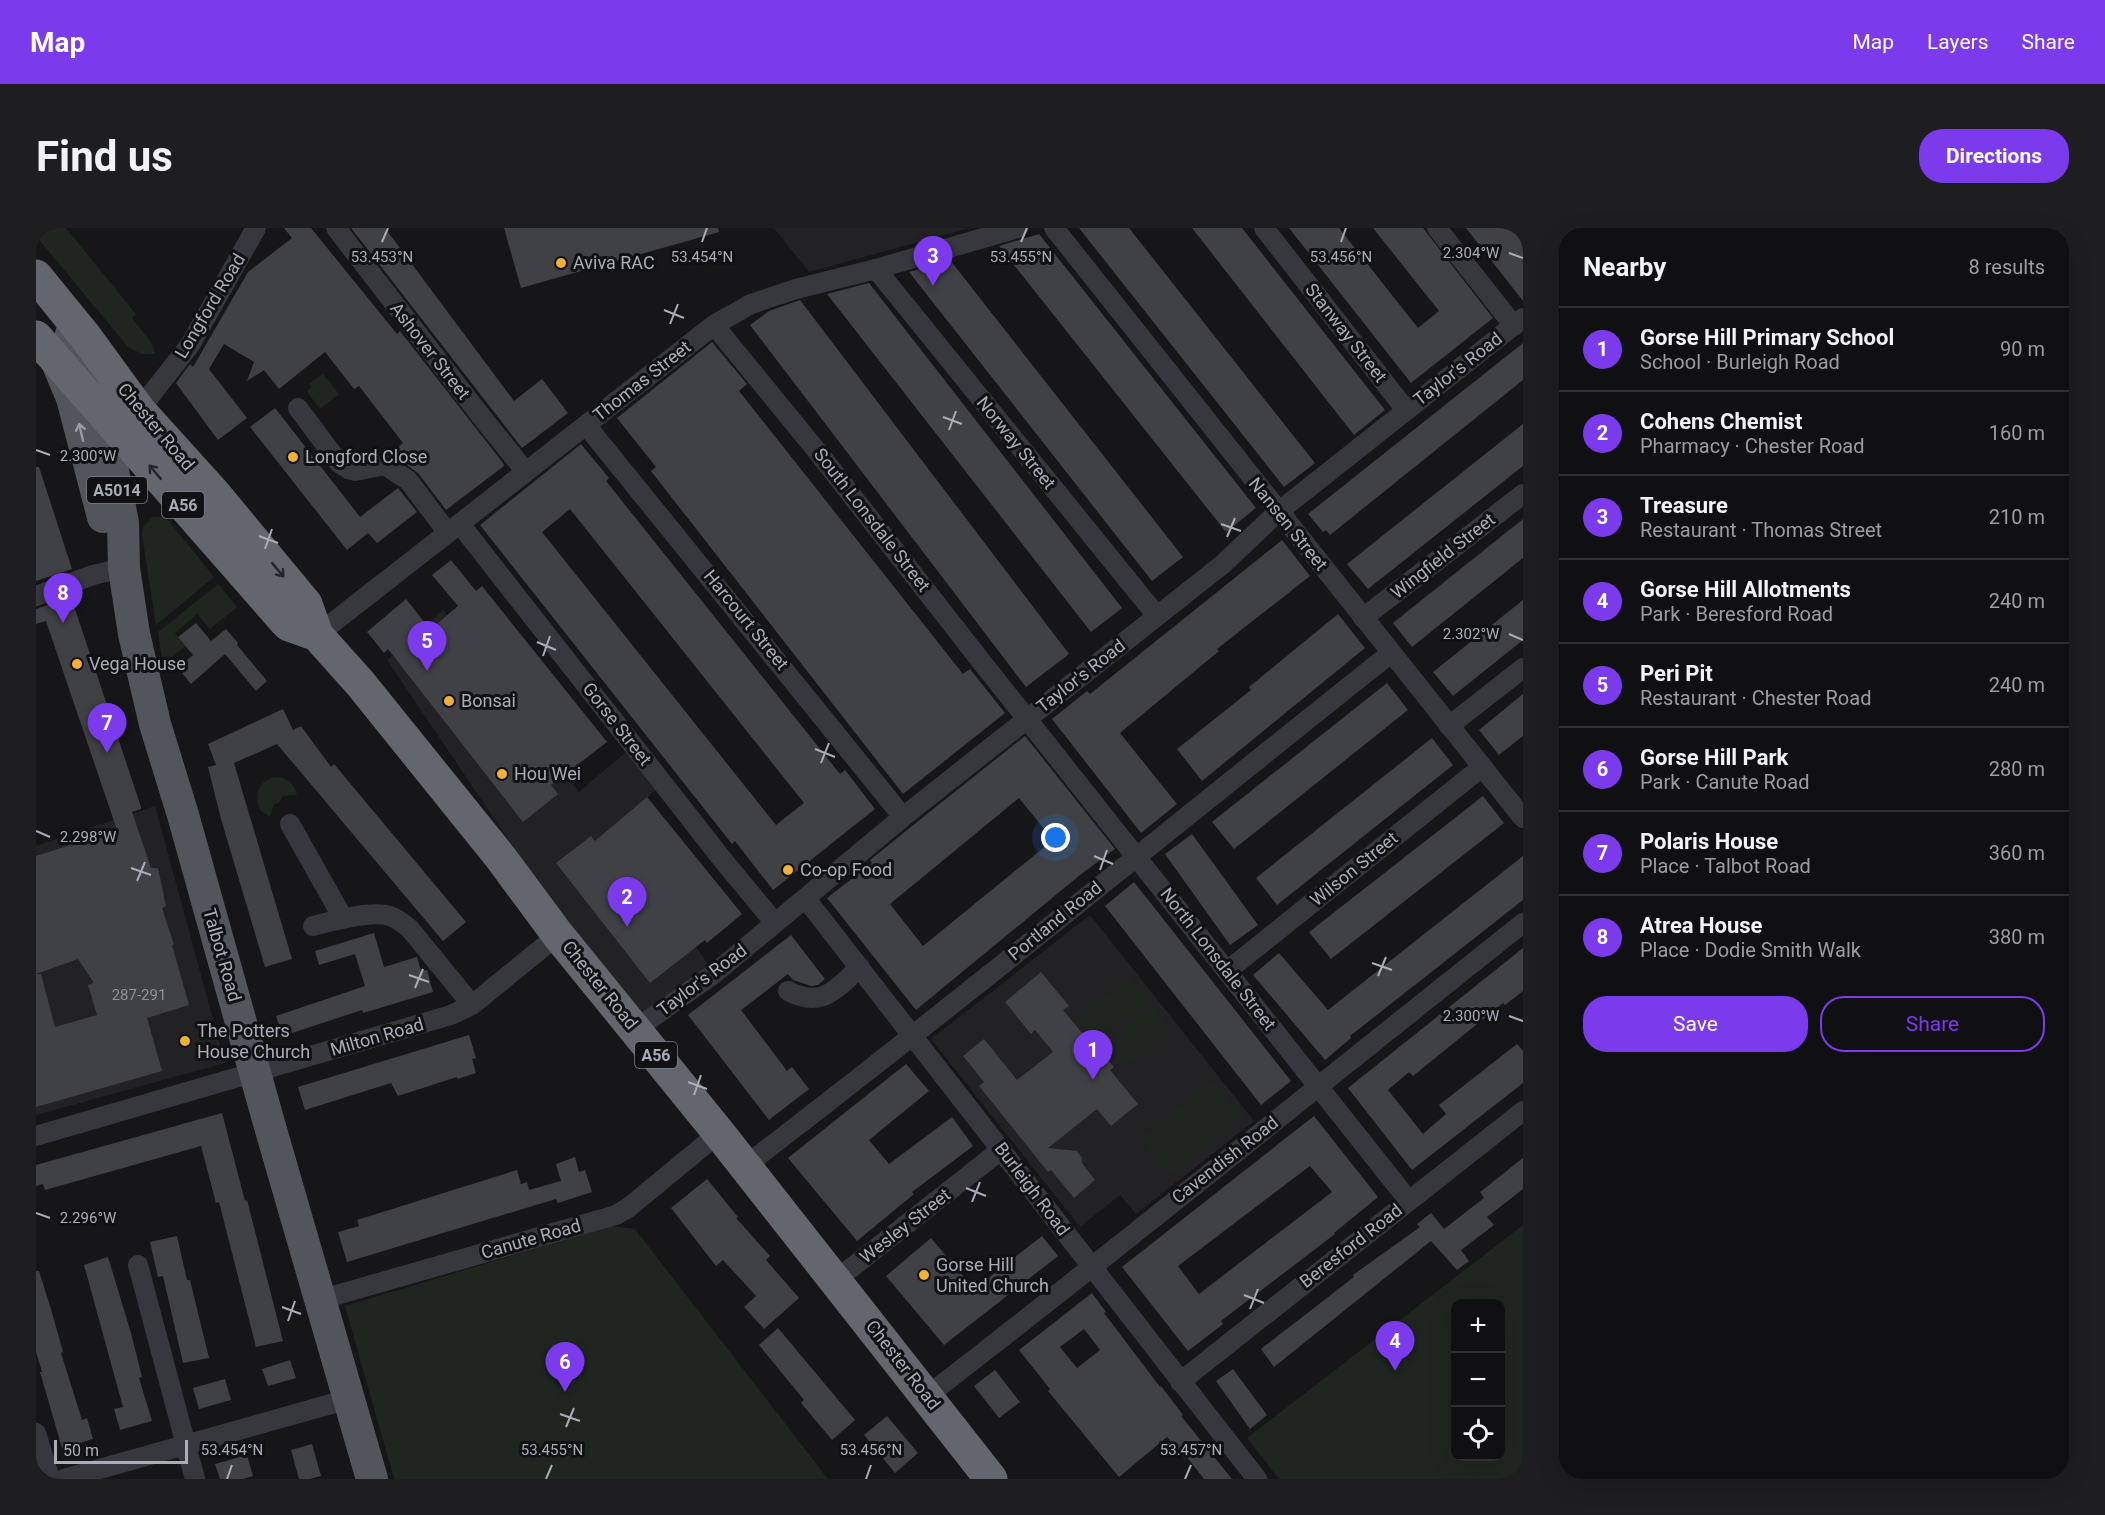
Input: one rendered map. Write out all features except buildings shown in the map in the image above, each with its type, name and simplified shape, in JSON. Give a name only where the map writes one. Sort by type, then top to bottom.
[{"type":"highway","name":"Chester Road","points":[[43,284],[85,336],[139,410],[214,493],[306,604],[317,635],[360,683],[501,858],[558,934],[719,1133],[992,1479]]},
{"type":"highway","name":"Chester Road","points":[[45,348],[285,621],[289,625],[317,635]]},
{"type":"highway","points":[[131,446],[134,423],[139,410]]},
{"type":"main road","name":"Talbot Road","points":[[43,284],[91,371],[102,413],[123,523],[124,568],[134,634],[155,724],[372,1479]]},
{"type":"main road","name":"Talbot Road","points":[[45,348],[72,398],[106,528],[124,568]]},
{"type":"street","name":"Longford Road","points":[[139,410],[190,345],[256,228]]},
{"type":"street","name":"Ashover Street","points":[[336,228],[526,472]]},
{"type":"street","name":"Thomas Street","points":[[317,635],[714,325],[751,304],[796,289],[876,269],[1018,228]]},
{"type":"street","name":"Nansen Street","points":[[1054,228],[1523,818]]},
{"type":"street","name":"Stanway Street","points":[[1264,228],[1406,410]]},
{"type":"street","points":[[1437,228],[1518,322]]},
{"type":"street","name":"Norway Street","points":[[876,269],[1157,616]]},
{"type":"street","name":"Taylor's Road","points":[[636,1029],[715,973],[903,817],[1223,564],[1278,512],[1518,322]]},
{"type":"street","name":"South Lonsdale Street","points":[[714,325],[814,447],[1026,718]]},
{"type":"street","points":[[298,408],[339,463],[355,471],[385,465],[408,480],[454,528]]},
{"type":"street","name":"Harcourt Street","points":[[586,425],[903,817]]},
{"type":"street","name":"Wingfield Street","points":[[1364,618],[1523,494]]},
{"type":"street","name":"Gorse Street","points":[[454,528],[775,923]]},
{"type":"street","points":[[36,597],[93,575],[124,568]]},
{"type":"street","name":"Portland Road","points":[[745,1166],[913,1037],[1391,653]]},
{"type":"street","points":[[1449,726],[1523,668]]},
{"type":"street","name":"North Lonsdale Street","points":[[1026,718],[1409,1201]]},
{"type":"street","name":"Wilson Street","points":[[1227,971],[1482,767]]},
{"type":"street","points":[[290,824],[343,918]]},
{"type":"street","name":"Burleigh Road","points":[[806,899],[1257,1479]]},
{"type":"street","points":[[313,926],[343,918],[388,915],[397,919],[410,929],[472,1005]]},
{"type":"street","name":"Cavendish Road","points":[[927,1396],[1092,1269],[1154,1216],[1523,923]]},
{"type":"street","name":"Milton Road","points":[[36,1136],[451,1015],[472,1005],[558,934]]},
{"type":"street","points":[[789,991],[800,997],[818,999],[832,992],[860,967]]},
{"type":"street","name":"Beresford Road","points":[[1180,1382],[1523,1111]]},
{"type":"street","name":"Canute Road","points":[[319,1300],[616,1215],[628,1208],[719,1133]]},
{"type":"street","name":"Wesley Street","points":[[836,1280],[1002,1149]]},
{"type":"street","points":[[138,1265],[195,1479]]},
{"type":"street","points":[[64,1479],[349,1399]]},
{"type":"street","points":[[36,1434],[50,1479]]},
{"type":"shaded area","points":[[36,228],[66,228],[136,314],[132,318],[153,345],[155,354],[142,354],[128,347],[36,236]]},
{"type":"shaded area","points":[[774,228],[970,228],[809,272]]},
{"type":"shaded area","points":[[323,374],[339,394],[320,409],[307,392],[311,387],[309,384]]},
{"type":"shaded area","points":[[153,517],[162,517],[169,521],[214,577],[156,625],[142,535],[143,527]]},
{"type":"shaded area","points":[[218,584],[237,607],[210,629],[197,614],[175,633],[185,646],[163,665],[158,632]]},
{"type":"shaded area","points":[[443,610],[579,792],[634,745],[663,781],[613,836],[715,973],[636,1029],[387,660]]},
{"type":"shaded area","points":[[276,777],[290,782],[297,795],[282,796],[279,803],[274,804],[270,817],[260,810],[257,799],[261,785]]},
{"type":"shaded area","points":[[155,806],[225,1063],[36,1115],[36,846]]},
{"type":"shaded area","points":[[1090,915],[1254,1121],[1136,1214],[1120,1195],[1080,1227],[931,1039]]},
{"type":"shaded area","points":[[1130,977],[1150,1002],[1097,1044],[1077,1019]]},
{"type":"shaded area","points":[[1154,1007],[1172,1030],[1126,1067],[1108,1044]]},
{"type":"shaded area","points":[[1213,1080],[1243,1117],[1169,1176],[1139,1138]]},
{"type":"shaded area","points":[[1523,1225],[1523,1479],[1279,1479],[1247,1438]]},
{"type":"shaded area","points":[[611,1226],[635,1229],[828,1479],[394,1479],[345,1306]]},
{"type":"place","name":"Aviva RAC","points":[[561,263]]},
{"type":"place","name":"Treasure","points":[[933,286]]},
{"type":"place","name":"Longford Close","points":[[293,457]]},
{"type":"place","name":"Atrea House","points":[[63,623]]},
{"type":"place","name":"Vega House","points":[[77,664]]},
{"type":"place","name":"Peri Pit","points":[[427,671]]},
{"type":"place","name":"Bonsai","points":[[449,701]]},
{"type":"place","name":"Polaris House","points":[[107,753]]},
{"type":"place","name":"Hou Wei","points":[[502,774]]},
{"type":"place","name":"Co-op Food","points":[[788,870]]},
{"type":"place","name":"Cohens Chemist","points":[[627,927]]},
{"type":"place","name":"The Potters House Church","points":[[185,1041]]},
{"type":"place","name":"Gorse Hill Primary School","points":[[1093,1080]]},
{"type":"place","name":"Gorse Hill United Church","points":[[924,1275]]},
{"type":"place","name":"Gorse Hill Allotments","points":[[1395,1371]]},
{"type":"place","name":"Gorse Hill Park","points":[[565,1392]]}]
